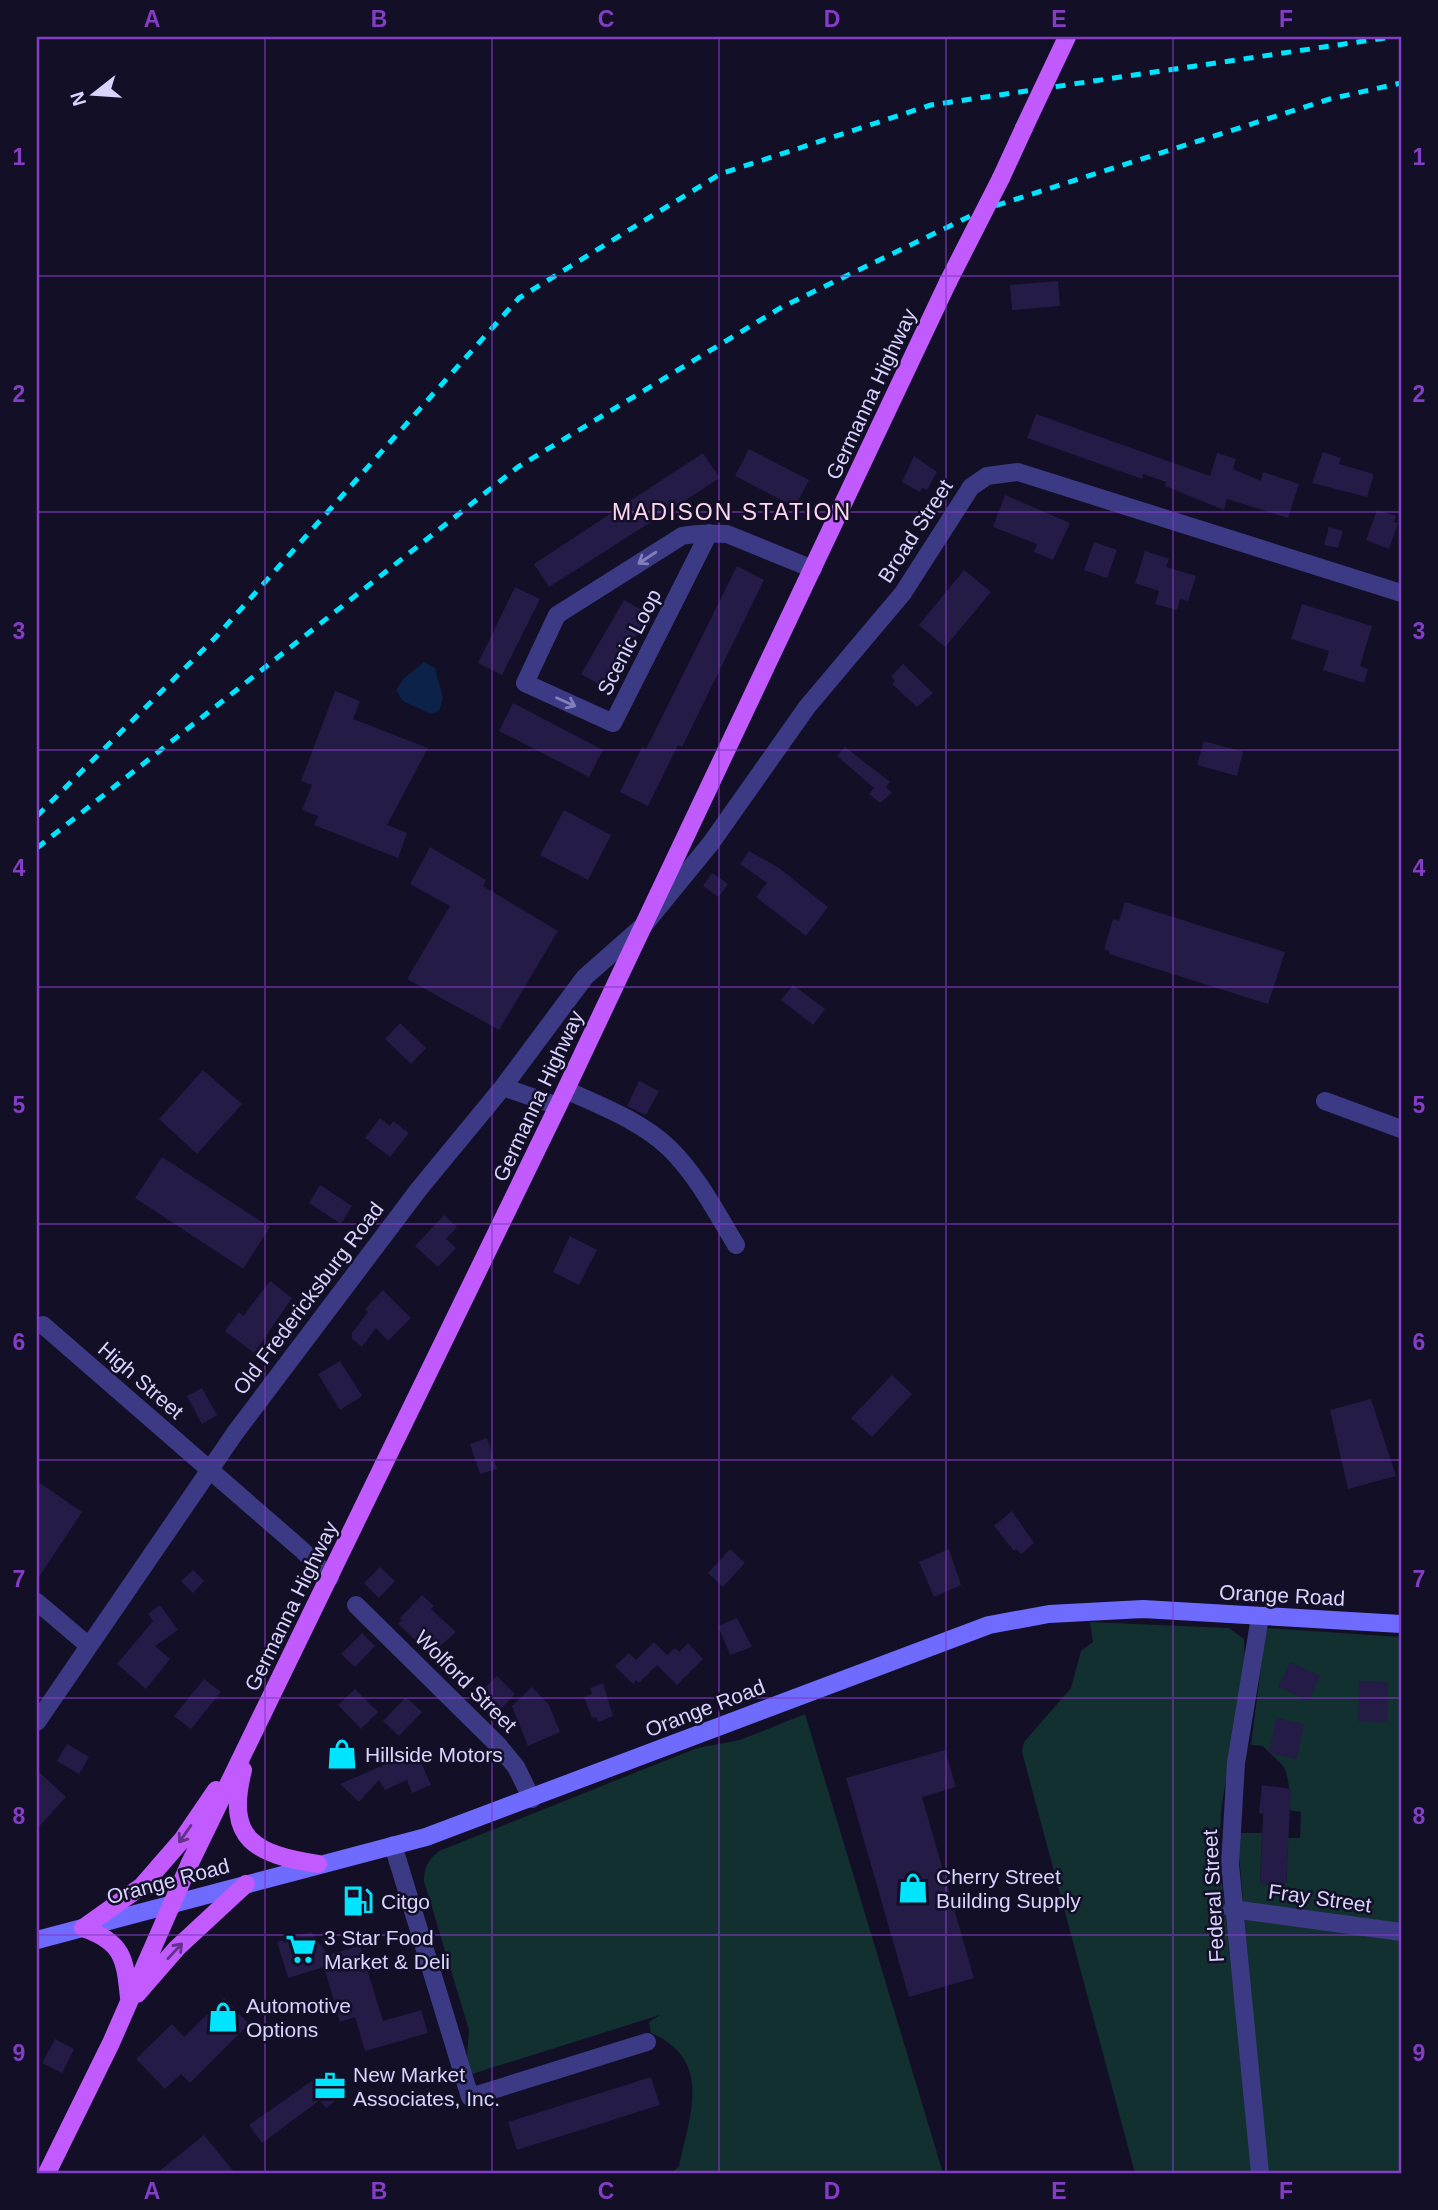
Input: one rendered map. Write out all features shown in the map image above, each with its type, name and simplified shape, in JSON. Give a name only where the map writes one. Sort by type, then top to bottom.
[{"type":"main road","name":"Germanna Highway","points":[[47,2173],[129,2001],[172,1903],[562,1098],[948,282],[1001,178],[1067,37]]},
{"type":"main road","name":"Orange Road","points":[[37,1940],[426,1837],[989,1625],[1100,1610],[1401,1624]]},
{"type":"main road","points":[[251,1738],[238,1790],[237,1806],[241,1824],[262,1850],[276,1857],[318,1864]]},
{"type":"main road","points":[[83,1927],[142,1886],[163,1863],[251,1738]]},
{"type":"main road","points":[[129,2001],[177,1948],[246,1884]]},
{"type":"main road","points":[[83,1927],[106,1936],[118,1948],[126,1965],[129,2001]]},
{"type":"street","name":"Broad Street","points":[[644,925],[718,834],[807,707],[903,593],[961,499],[971,486],[987,476],[1018,472],[1401,593]]},
{"type":"street","name":"Scenic Loop","points":[[709,533],[613,723],[525,683],[557,615],[677,539],[709,533],[733,536],[813,569]]},
{"type":"street","name":"Old Fredericksburg Road","points":[[37,1722],[210,1469],[419,1189],[503,1087],[585,977],[644,925]]},
{"type":"street","points":[[503,1087],[562,1098],[623,1116],[668,1147],[698,1182],[736,1245]]},
{"type":"street","points":[[1325,1101],[1401,1129]]},
{"type":"street","name":"High Street","points":[[43,1325],[210,1469]]},
{"type":"street","points":[[210,1469],[330,1578]]},
{"type":"street","points":[[37,1602],[89,1646]]},
{"type":"street","name":"Wolford Street","points":[[356,1605],[498,1745],[516,1768],[532,1799]]},
{"type":"street","name":"Federal Street","points":[[1260,1617],[1231,1808],[1233,1909],[1260,2173]]},
{"type":"street","points":[[393,1845],[470,2097],[647,2042]]},
{"type":"street","name":"Fray Street","points":[[1233,1909],[1401,1932]]},
{"type":"green space","points":[[1090,1622],[1229,1628],[1244,1639],[1245,1661],[1221,1811],[1219,1856],[1254,2173],[1135,2173],[1022,1752],[1024,1742],[1071,1688],[1081,1651],[1093,1642]]},
{"type":"green space","points":[[1266,1628],[1401,1637],[1401,2173],[1267,2173],[1237,1833],[1262,1833],[1260,1884],[1286,1885],[1288,1838],[1300,1838],[1301,1812],[1288,1810],[1288,1781],[1283,1766],[1263,1746],[1251,1745]]},
{"type":"green space","points":[[805,1714],[943,2173],[672,2173],[679,2166],[688,2127],[692,2090],[690,2073],[683,2058],[670,2044],[651,2033],[649,2022],[660,2015],[472,2074],[467,2057],[469,2030],[424,1881],[427,1864],[432,1858],[439,1851],[697,1748],[740,1740]]},
{"type":"water","points":[[424,662],[435,668],[443,698],[439,711],[431,714],[403,701],[396,690],[404,678]]},
{"type":"building","points":[[1058,281],[1060,306],[1012,310],[1010,285]]},
{"type":"building","points":[[1036,414],[1210,476],[1217,453],[1236,459],[1233,469],[1261,481],[1263,472],[1299,484],[1288,518],[1227,499],[1224,510],[1165,486],[1166,482],[1143,474],[1142,479],[1027,438]]},
{"type":"building","points":[[749,449],[809,480],[795,507],[735,476]]},
{"type":"building","points":[[1323,452],[1341,458],[1339,464],[1374,474],[1367,497],[1312,483]]},
{"type":"building","points":[[703,453],[720,478],[549,587],[534,564]]},
{"type":"building","points":[[914,456],[937,472],[927,490],[922,488],[920,492],[902,482]]},
{"type":"building","points":[[1005,495],[1070,523],[1053,560],[1034,552],[1037,544],[993,527]]},
{"type":"building","points":[[1377,510],[1396,516],[1394,522],[1398,523],[1389,549],[1366,540]]},
{"type":"building","points":[[1329,527],[1343,531],[1338,548],[1324,545]]},
{"type":"building","points":[[1094,542],[1117,550],[1107,578],[1084,570]]},
{"type":"building","points":[[1145,551],[1169,559],[1166,567],[1196,576],[1188,601],[1180,599],[1177,610],[1155,604],[1159,591],[1135,583]]},
{"type":"building","points":[[737,566],[764,580],[682,747],[678,745],[648,806],[620,792],[642,747],[646,749]]},
{"type":"building","points":[[964,570],[991,592],[945,647],[919,625]]},
{"type":"building","points":[[515,587],[540,599],[502,675],[478,663]]},
{"type":"building","points":[[624,600],[649,614],[606,688],[581,674]]},
{"type":"building","points":[[1302,604],[1372,626],[1360,666],[1368,669],[1364,683],[1323,670],[1329,651],[1291,639]]},
{"type":"building","points":[[903,664],[933,693],[917,707],[892,684],[895,681],[891,676]]},
{"type":"building","points":[[335,691],[360,701],[353,719],[428,748],[387,825],[407,833],[398,858],[314,825],[318,816],[302,810],[312,785],[301,781]]},
{"type":"building","points":[[513,703],[603,750],[589,777],[499,731]]},
{"type":"building","points":[[1204,741],[1243,752],[1237,776],[1197,765]]},
{"type":"building","points":[[845,747],[890,782],[886,787],[892,793],[880,803],[869,794],[874,788],[837,756]]},
{"type":"building","points":[[564,810],[611,835],[588,880],[540,855]]},
{"type":"building","points":[[430,847],[486,880],[483,886],[558,931],[499,1030],[407,979],[450,906],[410,884]]},
{"type":"building","points":[[749,851],[779,868],[828,907],[806,936],[756,897],[767,883],[740,864]]},
{"type":"building","points":[[712,873],[728,884],[719,897],[703,886]]},
{"type":"building","points":[[1125,902],[1285,952],[1268,1004],[1109,954],[1109,951],[1104,949],[1113,919],[1119,921]]},
{"type":"building","points":[[793,985],[825,1009],[813,1025],[781,1000]]},
{"type":"building","points":[[400,1023],[426,1048],[411,1064],[385,1039]]},
{"type":"building","points":[[203,1070],[242,1104],[197,1154],[159,1119]]},
{"type":"building","points":[[639,1081],[659,1091],[646,1115],[627,1106]]},
{"type":"building","points":[[380,1118],[390,1126],[393,1121],[409,1133],[390,1157],[365,1138]]},
{"type":"building","points":[[162,1157],[270,1227],[243,1269],[135,1198]]},
{"type":"building","points":[[320,1185],[352,1206],[341,1224],[309,1203]]},
{"type":"building","points":[[444,1215],[457,1227],[446,1239],[456,1248],[438,1267],[415,1246]]},
{"type":"building","points":[[570,1236],[597,1250],[579,1285],[553,1272]]},
{"type":"building","points":[[270,1281],[292,1298],[254,1353],[225,1331],[239,1312],[243,1316]]},
{"type":"building","points":[[383,1290],[411,1318],[388,1341],[376,1328],[362,1347],[352,1339],[352,1333],[368,1312],[365,1309]]},
{"type":"building","points":[[340,1361],[362,1396],[340,1410],[318,1374]]},
{"type":"building","points":[[892,1375],[912,1394],[872,1437],[851,1418]]},
{"type":"building","points":[[202,1388],[217,1415],[202,1424],[187,1396]]},
{"type":"building","points":[[1371,1399],[1396,1476],[1348,1489],[1330,1410]]},
{"type":"building","points":[[487,1438],[497,1469],[480,1474],[470,1444]]},
{"type":"building","points":[[37,1481],[82,1512],[37,1580]]},
{"type":"building","points":[[1012,1511],[1034,1543],[1021,1554],[1016,1549],[1014,1551],[994,1526]]},
{"type":"building","points":[[730,1549],[745,1563],[723,1587],[708,1573]]},
{"type":"building","points":[[949,1549],[961,1585],[934,1597],[919,1562]]},
{"type":"building","points":[[380,1567],[395,1581],[379,1598],[364,1583]]},
{"type":"building","points":[[193,1570],[204,1581],[193,1593],[181,1581]]},
{"type":"building","points":[[422,1595],[434,1606],[431,1609],[456,1632],[431,1654],[398,1624],[402,1620],[400,1618]]},
{"type":"building","points":[[160,1605],[178,1630],[155,1646],[170,1659],[146,1689],[117,1664],[153,1621],[148,1614]]},
{"type":"building","points":[[737,1618],[752,1647],[730,1655],[718,1626]]},
{"type":"building","points":[[362,1633],[375,1646],[355,1667],[341,1654]]},
{"type":"building","points":[[654,1642],[667,1655],[675,1648],[679,1652],[688,1643],[703,1659],[677,1685],[657,1665],[639,1683],[636,1680],[633,1684],[615,1666],[629,1653],[636,1660]]},
{"type":"building","points":[[1290,1662],[1320,1676],[1309,1701],[1278,1687]]},
{"type":"building","points":[[497,1676],[515,1694],[499,1711],[482,1691]]},
{"type":"building","points":[[204,1679],[221,1692],[191,1729],[174,1716]]},
{"type":"building","points":[[1359,1681],[1388,1682],[1387,1722],[1358,1721]]},
{"type":"building","points":[[603,1683],[613,1716],[598,1722],[596,1717],[592,1718],[584,1697],[592,1694],[590,1688]]},
{"type":"building","points":[[532,1687],[549,1705],[560,1732],[528,1746],[512,1706]]},
{"type":"building","points":[[355,1689],[378,1712],[361,1729],[338,1705]]},
{"type":"building","points":[[406,1697],[422,1712],[399,1736],[383,1721]]},
{"type":"building","points":[[1276,1718],[1304,1724],[1297,1759],[1269,1753]]},
{"type":"building","points":[[67,1744],[89,1757],[79,1774],[57,1761]]},
{"type":"building","name":"Cherry Street Building Supply","points":[[945,1750],[956,1787],[922,1797],[974,1978],[909,1997],[846,1778]]},
{"type":"building","points":[[416,1751],[431,1785],[412,1793],[407,1780],[385,1790],[379,1780],[359,1802],[340,1784]]},
{"type":"building","points":[[37,1770],[66,1797],[37,1829]]},
{"type":"building","points":[[1262,1785],[1291,1789],[1286,1885],[1260,1884],[1263,1814],[1259,1813]]},
{"type":"building","name":"Citgo","points":[[354,1890],[369,1897],[361,1912],[347,1905]]},
{"type":"building","points":[[311,1932],[328,1955],[360,1946],[383,2021],[421,2010],[428,2033],[365,2051],[355,2017],[340,2022],[324,1967],[288,1978],[277,1942]]},
{"type":"building","points":[[224,1998],[249,2024],[190,2083],[181,2074],[165,2089],[136,2059],[172,2024],[184,2037]]},
{"type":"building","points":[[55,2039],[74,2049],[62,2073],[42,2063]]},
{"type":"building","points":[[326,2071],[344,2094],[326,2108],[320,2100],[262,2143],[249,2125]]},
{"type":"building","points":[[651,2077],[660,2105],[517,2150],[508,2122]]},
{"type":"building","points":[[204,2135],[235,2173],[157,2173]]},
{"type":"railway","points":[[37,816],[215,638],[519,298],[720,174],[931,105],[1392,37]]},
{"type":"railway","points":[[37,848],[518,467],[782,307],[985,209],[1330,99],[1401,83]]},
{"type":"place","name":"Hillside Motors","points":[[342,1754]]},
{"type":"place","name":"Cherry Street Building Supply","points":[[913,1888]]},
{"type":"place","name":"Citgo","points":[[358,1901]]},
{"type":"place","name":"3 Star Food Market & Deli","points":[[301,1949]]},
{"type":"place","name":"Automotive Options","points":[[223,2017]]},
{"type":"place","name":"New Market Associates, Inc.","points":[[330,2086]]},
{"type":"district","name":"MADISON STATION","points":[[732,512]]}]
